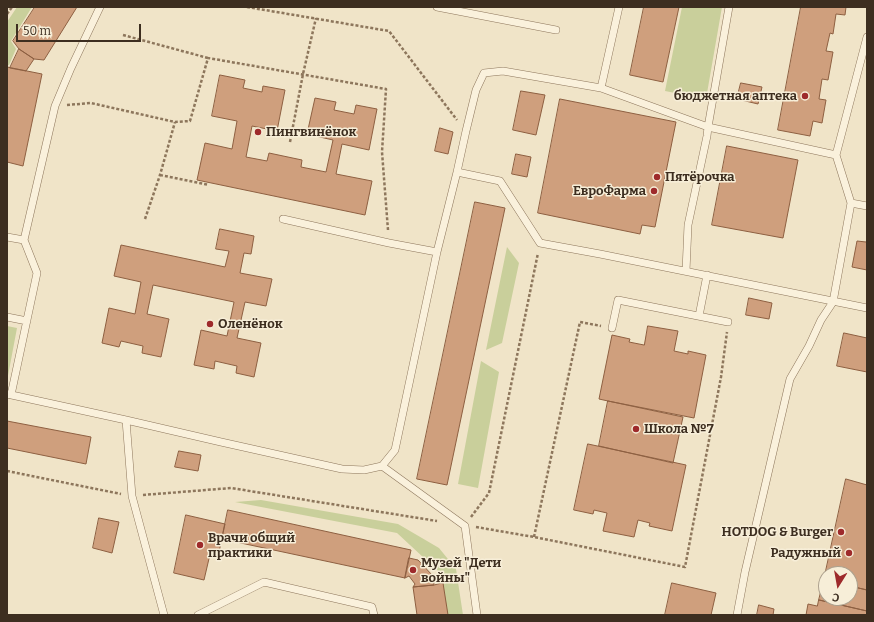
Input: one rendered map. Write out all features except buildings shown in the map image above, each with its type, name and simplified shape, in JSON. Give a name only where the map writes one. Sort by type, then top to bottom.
[{"type":"lane","points":[[100,7],[55,106],[24,240],[37,273],[9,394],[342,469],[364,470],[382,466],[395,450],[466,131],[476,90],[484,74],[503,70],[601,88],[708,126],[836,155]]},
{"type":"lane","points":[[437,7],[556,30]]},
{"type":"lane","points":[[601,88],[619,7]]},
{"type":"lane","points":[[686,271],[688,225],[707,136],[729,7]]},
{"type":"lane","points":[[737,615],[745,572],[790,379],[832,302],[851,203],[836,155],[867,36]]},
{"type":"lane","points":[[457,172],[500,181],[540,243],[867,308]]},
{"type":"lane","points":[[851,203],[867,206]]},
{"type":"lane","points":[[283,219],[389,243],[438,252]]},
{"type":"lane","points":[[7,237],[24,240]]},
{"type":"lane","points":[[699,316],[707,275]]},
{"type":"lane","points":[[612,328],[618,300],[728,322]]},
{"type":"lane","points":[[7,317],[27,320]]},
{"type":"lane","points":[[126,420],[132,496],[164,615]]},
{"type":"lane","points":[[382,466],[465,526],[477,615]]},
{"type":"lane","points":[[198,615],[264,582],[372,607],[374,615]]},
{"type":"path","points":[[7,14],[12,7]]},
{"type":"path","points":[[247,7],[389,30],[466,131]]},
{"type":"path","points":[[290,142],[303,74],[316,18]]},
{"type":"path","points":[[123,35],[208,58],[386,89],[382,152],[389,243]]},
{"type":"path","points":[[55,106],[91,103],[175,122],[190,121],[208,58]]},
{"type":"path","points":[[146,219],[175,122]]},
{"type":"path","points":[[160,175],[209,185]]},
{"type":"path","points":[[465,526],[488,493],[540,243]]},
{"type":"path","points":[[534,537],[580,322],[612,328]]},
{"type":"green space","points":[[17,7],[32,7],[11,41],[16,49],[9,65],[7,65],[7,22]]},
{"type":"green space","points":[[682,7],[722,7],[706,99],[665,91]]},
{"type":"green space","points":[[507,247],[519,263],[502,343],[486,350]]},
{"type":"green space","points":[[7,326],[17,328],[7,381]]},
{"type":"green space","points":[[481,361],[499,372],[478,488],[458,484]]},
{"type":"green space","points":[[261,500],[398,524],[439,548],[456,569],[463,615],[447,615],[438,571],[397,533],[235,502]]},
{"type":"place","name":"бюджетная аптека","points":[[805,96]]},
{"type":"place","name":"Пингвинёнок","points":[[258,132]]},
{"type":"place","name":"Пятёрочка","points":[[657,177]]},
{"type":"place","name":"ЕвроФарма","points":[[654,191]]},
{"type":"place","name":"Оленёнок","points":[[210,324]]},
{"type":"place","name":"Школа №7","points":[[636,429]]},
{"type":"place","name":"HOTDOG & Burger","points":[[841,532]]},
{"type":"place","name":"Врачи общий практики","points":[[200,545]]},
{"type":"place","name":"Радужный","points":[[849,553]]},
{"type":"place","name":"Музей \"Дети войны\"","points":[[413,570]]}]
